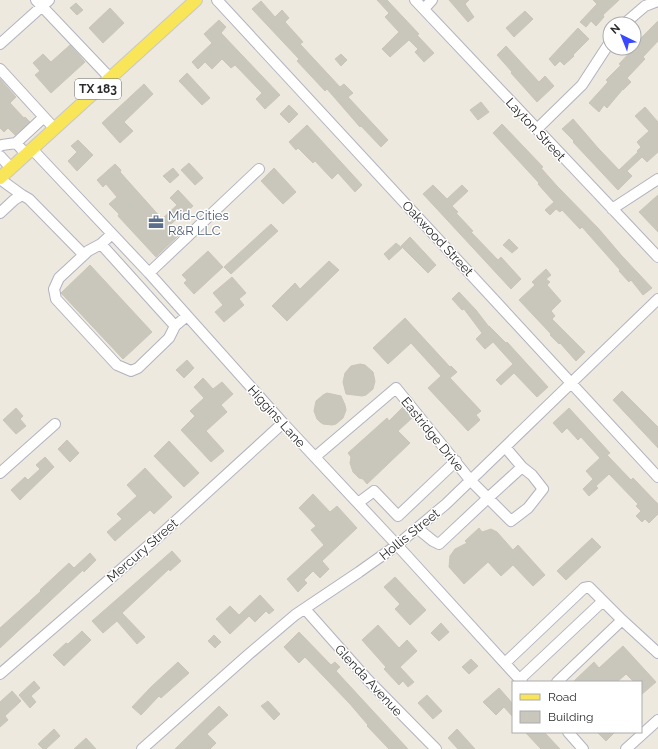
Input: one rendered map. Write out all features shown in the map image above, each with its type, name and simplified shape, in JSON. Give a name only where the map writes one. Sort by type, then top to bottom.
[{"type":"main road","name":"TX 183","points":[[0,178],[196,0]]},
{"type":"street","name":"Oakwood Street","points":[[217,0],[658,477]]},
{"type":"street","name":"Layton Street","points":[[415,0],[658,257]]},
{"type":"street","points":[[424,9],[432,0]]},
{"type":"street","points":[[0,44],[42,2],[110,78]]},
{"type":"street","points":[[633,16],[645,6],[658,2]]},
{"type":"street","points":[[537,129],[582,85],[602,54]]},
{"type":"street","points":[[0,68],[54,128]]},
{"type":"street","points":[[0,146],[16,143],[44,117]]},
{"type":"street","name":"Higgins Lane","points":[[16,143],[29,152],[149,273],[283,423],[398,545],[521,681]]},
{"type":"street","points":[[0,156],[11,168]]},
{"type":"street","points":[[149,273],[259,170]]},
{"type":"street","points":[[0,178],[22,195],[29,198],[84,255]]},
{"type":"street","points":[[612,209],[658,179]]},
{"type":"street","points":[[0,212],[22,195]]},
{"type":"street","points":[[112,234],[101,244],[84,255],[59,278],[54,289],[56,298],[117,365],[131,371],[138,368],[169,338],[175,326],[187,316]]},
{"type":"street","points":[[101,244],[175,326]]},
{"type":"street","name":"Hollis Street","points":[[142,749],[249,654],[304,609],[398,545],[471,481],[658,298]]},
{"type":"street","name":"Eastridge Drive","points":[[315,457],[396,388],[471,481],[511,521],[528,508],[543,488],[532,475],[522,467]]},
{"type":"street","name":"Mercury Street","points":[[0,674],[156,539],[283,423]]},
{"type":"street","points":[[0,473],[55,424]]},
{"type":"street","points":[[417,528],[432,541],[439,544],[522,467],[505,448]]},
{"type":"street","points":[[358,503],[374,492],[398,516],[456,461]]},
{"type":"street","points":[[505,663],[584,588],[589,588],[658,653]]},
{"type":"street","points":[[521,681],[603,601]]},
{"type":"street","name":"Glenda Avenue","points":[[304,609],[430,747]]},
{"type":"street","points":[[558,681],[622,620]]},
{"type":"street","points":[[626,749],[658,720]]},
{"type":"street","points":[[569,733],[583,749]]},
{"type":"building","points":[[377,0],[387,0],[419,34],[417,35],[434,53],[424,62],[415,52],[418,49],[409,40],[390,57],[382,49],[399,32],[385,17],[389,13]]},
{"type":"building","points":[[449,0],[469,0],[465,4],[474,17],[468,22]]},
{"type":"building","points":[[593,0],[619,0],[602,16],[602,19],[596,26],[591,21],[586,27],[580,22],[597,4]]},
{"type":"building","points":[[261,1],[275,17],[282,10],[289,18],[285,22],[303,42],[300,44],[340,87],[344,84],[353,93],[348,97],[388,140],[381,147],[361,126],[360,127],[327,89],[325,91],[297,61],[299,59],[252,9]]},
{"type":"building","points":[[76,3],[83,10],[77,15],[70,8]]},
{"type":"building","points":[[110,8],[124,23],[103,43],[89,28]]},
{"type":"building","points":[[525,11],[533,19],[514,37],[506,28]]},
{"type":"building","points":[[219,20],[226,27],[221,33],[280,95],[265,109],[256,99],[262,93],[235,65],[231,68],[222,59],[212,69],[205,62],[198,69],[192,62],[212,43],[204,34]]},
{"type":"building","points":[[658,21],[658,41],[643,57],[645,59],[627,78],[631,82],[607,108],[604,105],[599,112],[589,103],[608,82],[606,80],[621,65],[619,64],[626,56],[642,56],[642,37]]},
{"type":"building","points":[[578,28],[589,39],[564,65],[560,61],[555,66],[549,59]]},
{"type":"building","points":[[70,45],[85,62],[51,93],[35,75],[40,71],[33,63],[43,54],[51,62]]},
{"type":"building","points":[[506,46],[539,82],[545,76],[554,86],[537,102],[497,55]]},
{"type":"building","points":[[341,54],[347,60],[341,66],[335,59]]},
{"type":"building","points":[[187,73],[210,98],[202,105],[179,81]]},
{"type":"building","points":[[0,79],[16,97],[10,103],[24,118],[25,117],[30,122],[15,135],[8,128],[4,132],[0,128]]},
{"type":"building","points":[[144,84],[153,94],[124,122],[133,131],[120,143],[102,123]]},
{"type":"building","points":[[481,102],[489,112],[478,120],[470,110]]},
{"type":"building","points":[[289,105],[298,114],[289,123],[280,114]]},
{"type":"building","points":[[645,107],[658,122],[658,152],[647,162],[642,157],[627,171],[632,176],[618,190],[562,129],[573,119],[619,170],[638,152],[637,151],[641,147],[637,142],[649,131],[635,116]]},
{"type":"building","points":[[502,124],[543,167],[541,168],[557,186],[598,228],[652,288],[643,295],[631,280],[629,282],[619,271],[620,270],[582,227],[580,229],[562,210],[560,212],[556,209],[550,215],[545,210],[554,202],[538,184],[539,183],[493,133]]},
{"type":"building","points":[[307,125],[362,185],[355,192],[338,173],[332,179],[315,161],[313,163],[298,148],[296,150],[289,142]]},
{"type":"building","points":[[78,140],[93,155],[77,171],[68,161],[77,152],[71,146]]},
{"type":"building","points":[[189,163],[203,178],[195,185],[181,170]]},
{"type":"building","points":[[115,164],[121,170],[120,172],[162,219],[177,205],[170,198],[178,190],[193,206],[169,226],[178,236],[156,257],[118,216],[119,214],[109,204],[117,197],[106,184],[103,187],[97,180]]},
{"type":"building","points":[[173,168],[179,175],[170,183],[163,176]]},
{"type":"building","points":[[274,168],[296,192],[283,204],[261,181]]},
{"type":"building","points":[[433,185],[447,199],[462,185],[468,191],[452,206],[458,212],[456,213],[473,231],[471,232],[498,260],[501,257],[521,279],[511,289],[423,194]]},
{"type":"building","points":[[658,195],[658,232],[639,212]]},
{"type":"building","points":[[271,224],[278,231],[231,274],[224,267]]},
{"type":"building","points":[[410,237],[436,265],[428,273],[401,246]]},
{"type":"building","points":[[509,239],[518,248],[512,253],[503,245]]},
{"type":"building","points":[[396,243],[402,248],[389,260],[384,254]]},
{"type":"building","points":[[208,251],[223,267],[194,294],[184,283],[187,280],[182,275]]},
{"type":"building","points":[[329,261],[339,270],[287,321],[272,306],[295,283],[300,289]]},
{"type":"building","points":[[90,265],[152,332],[123,359],[61,293]]},
{"type":"building","points":[[546,269],[551,275],[546,279],[550,282],[547,285],[561,301],[551,311],[555,316],[552,319],[585,352],[576,361],[560,343],[559,344],[550,335],[551,334],[519,300],[535,285],[532,282]]},
{"type":"building","points":[[232,277],[246,293],[239,299],[244,305],[224,322],[215,312],[223,305],[213,293]]},
{"type":"building","points":[[459,292],[489,327],[506,343],[507,342],[548,387],[537,397],[514,373],[501,385],[496,380],[513,364],[493,342],[485,349],[476,339],[482,333],[464,309],[462,310],[452,299]]},
{"type":"building","points":[[405,318],[450,367],[451,366],[457,372],[450,378],[481,411],[476,415],[480,420],[468,431],[428,388],[441,376],[411,343],[388,364],[373,348]]},
{"type":"building","points":[[187,360],[194,368],[184,378],[176,370]]},
{"type":"building","points":[[360,364],[365,365],[373,372],[375,381],[373,389],[366,395],[362,396],[346,394],[343,382],[345,373],[351,366]]},
{"type":"building","points":[[203,378],[213,389],[222,382],[233,394],[221,405],[227,412],[206,431],[224,451],[211,462],[181,430],[195,416],[190,411],[204,398],[194,387]]},
{"type":"building","points":[[622,391],[658,427],[658,448],[613,400]]},
{"type":"building","points":[[327,393],[341,396],[346,410],[343,418],[336,424],[332,425],[323,424],[320,422],[314,411],[316,401]]},
{"type":"building","points":[[403,407],[412,418],[398,431],[410,443],[367,484],[353,472],[350,463],[351,457],[348,453],[387,418],[389,421]]},
{"type":"building","points":[[16,408],[23,416],[20,419],[26,426],[16,434],[3,420]]},
{"type":"building","points":[[569,408],[610,453],[607,455],[631,480],[633,478],[658,504],[658,514],[649,523],[645,519],[642,522],[636,516],[641,511],[636,506],[638,504],[609,474],[596,486],[598,488],[589,496],[583,489],[593,479],[586,471],[600,458],[581,437],[578,440],[567,428],[562,433],[553,423]]},
{"type":"building","points":[[67,440],[79,453],[70,462],[58,449]]},
{"type":"building","points":[[169,441],[199,473],[184,487],[154,456]]},
{"type":"building","points":[[45,457],[54,467],[20,500],[11,490],[25,477],[28,480],[40,469],[36,465]]},
{"type":"building","points":[[145,468],[172,497],[154,514],[150,510],[115,541],[107,532],[122,519],[117,514],[137,496],[127,485]]},
{"type":"building","points":[[313,494],[330,512],[337,506],[357,528],[322,561],[329,569],[320,578],[313,571],[304,580],[307,583],[298,592],[287,579],[324,545],[311,530],[316,526],[299,508]]},
{"type":"building","points":[[479,528],[482,532],[491,529],[497,532],[513,550],[518,545],[545,575],[533,586],[513,565],[501,576],[488,562],[464,584],[449,567],[450,556],[455,549],[467,543],[465,541]]},
{"type":"building","points":[[592,538],[601,547],[566,580],[557,571]]},
{"type":"building","points":[[172,551],[181,561],[170,571],[169,569],[122,613],[145,637],[137,644],[117,621],[103,633],[92,621]]},
{"type":"building","points":[[90,553],[96,560],[84,572],[83,570],[0,648],[0,628],[69,563],[74,568]]},
{"type":"building","points":[[395,577],[426,610],[410,625],[395,609],[400,604],[384,587]]},
{"type":"building","points":[[260,595],[274,610],[269,614],[266,611],[255,622],[249,616],[230,634],[216,619],[230,606],[239,615]]},
{"type":"building","points":[[441,623],[449,632],[439,641],[431,633]]},
{"type":"building","points":[[378,625],[399,648],[407,640],[417,651],[400,667],[414,682],[408,687],[403,681],[399,685],[384,669],[386,667],[362,640]]},
{"type":"building","points":[[82,631],[91,640],[64,666],[53,655]]},
{"type":"building","points":[[299,632],[331,665],[335,662],[340,667],[336,671],[408,749],[389,749],[367,726],[368,725],[350,704],[305,657],[299,663],[284,647]]},
{"type":"building","points":[[214,635],[221,642],[215,648],[208,641]]},
{"type":"building","points":[[623,646],[656,682],[642,694],[642,681],[633,681],[626,674],[618,681],[574,681],[594,662],[599,668]]},
{"type":"building","points":[[471,659],[478,666],[469,674],[462,667]]},
{"type":"building","points":[[178,662],[189,673],[161,698],[159,696],[141,715],[132,707]]},
{"type":"building","points":[[34,681],[40,688],[31,696],[36,702],[30,708],[19,695]]},
{"type":"building","points":[[499,688],[512,703],[512,716],[504,707],[496,715],[483,702]]},
{"type":"building","points":[[12,691],[21,701],[5,716],[8,720],[0,727],[0,702]]},
{"type":"building","points":[[427,695],[442,711],[433,719],[418,703]]},
{"type":"building","points":[[268,701],[280,714],[274,720],[261,706]]},
{"type":"building","points":[[219,706],[228,715],[207,734],[216,743],[210,749],[175,749]]},
{"type":"building","points":[[54,729],[60,736],[46,749],[43,749],[38,744]]},
{"type":"building","points":[[457,729],[475,749],[458,749],[448,738]]},
{"type":"building","points":[[526,733],[545,733],[560,749],[541,749]]},
{"type":"building","points":[[598,733],[614,733],[606,741]]},
{"type":"building","points":[[86,738],[96,749],[74,749]]},
{"type":"place","name":"Mid-Cities R&R LLC","points":[[156,222]]}]
